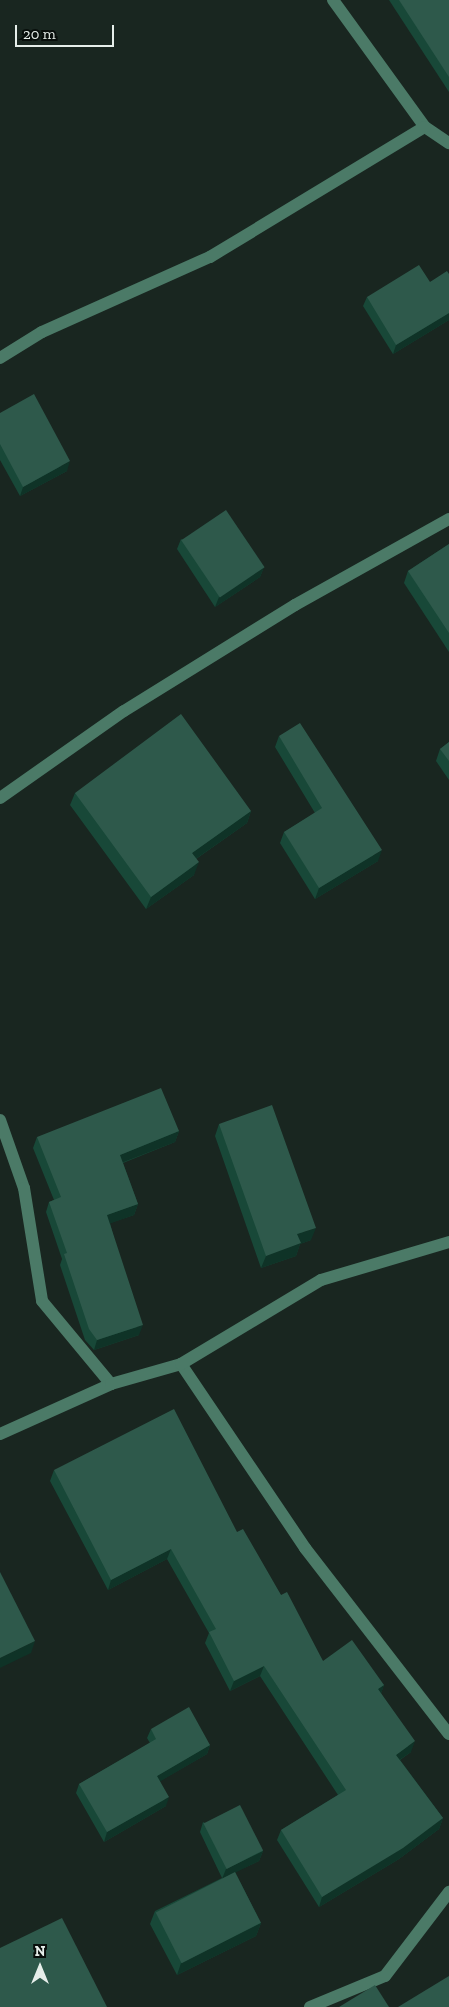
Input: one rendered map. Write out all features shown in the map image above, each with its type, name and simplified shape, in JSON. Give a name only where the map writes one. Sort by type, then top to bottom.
[{"type":"street","points":[[333,0],[425,127],[449,143]]},
{"type":"street","points":[[0,358],[42,332],[210,257],[425,127]]},
{"type":"street","points":[[0,798],[124,711],[295,605],[449,519]]},
{"type":"street","points":[[0,1120],[24,1188],[42,1301],[111,1384]]},
{"type":"street","points":[[0,1434],[111,1384],[181,1364],[321,1280],[449,1242]]},
{"type":"street","points":[[181,1364],[305,1548],[449,1734]]},
{"type":"street","points":[[310,2007],[385,1976],[449,1892]]},
{"type":"building","points":[[399,0],[449,0],[449,77]]},
{"type":"building","points":[[419,265],[430,282],[447,271],[449,274],[449,313],[396,345],[367,297]]},
{"type":"building","points":[[34,394],[70,461],[23,487],[0,444],[0,413]]},
{"type":"building","points":[[226,510],[265,567],[220,597],[181,540]]},
{"type":"building","points":[[449,544],[449,633],[408,571]]},
{"type":"building","points":[[181,714],[251,811],[192,853],[199,862],[151,897],[75,793]]},
{"type":"building","points":[[300,723],[382,850],[319,888],[284,832],[322,808],[279,736]]},
{"type":"building","points":[[449,742],[449,761],[440,749]]},
{"type":"building","points":[[161,1088],[179,1131],[120,1155],[138,1204],[107,1215],[143,1325],[97,1340],[89,1329],[64,1254],[67,1253],[49,1202],[61,1197],[37,1137]]},
{"type":"building","points":[[272,1105],[316,1228],[297,1234],[301,1243],[266,1256],[219,1124]]},
{"type":"building","points":[[174,1409],[237,1532],[243,1529],[281,1595],[287,1592],[323,1661],[352,1640],[384,1685],[378,1689],[415,1741],[396,1755],[443,1818],[403,1848],[322,1897],[281,1830],[346,1790],[264,1666],[234,1681],[209,1632],[216,1629],[171,1549],[111,1580],[54,1470]]},
{"type":"building","points":[[0,1572],[35,1641],[0,1658]]},
{"type":"building","points":[[189,1707],[210,1745],[157,1776],[169,1797],[107,1832],[79,1784],[156,1739],[151,1729]]},
{"type":"building","points":[[240,1805],[263,1850],[227,1869],[203,1824]]},
{"type":"building","points":[[235,1872],[261,1923],[182,1963],[156,1912]]},
{"type":"building","points":[[62,1918],[107,2007],[0,2007],[0,1948]]},
{"type":"building","points":[[449,1976],[449,2007],[398,2007]]},
{"type":"building","points":[[375,1985],[389,2007],[339,2007]]}]
